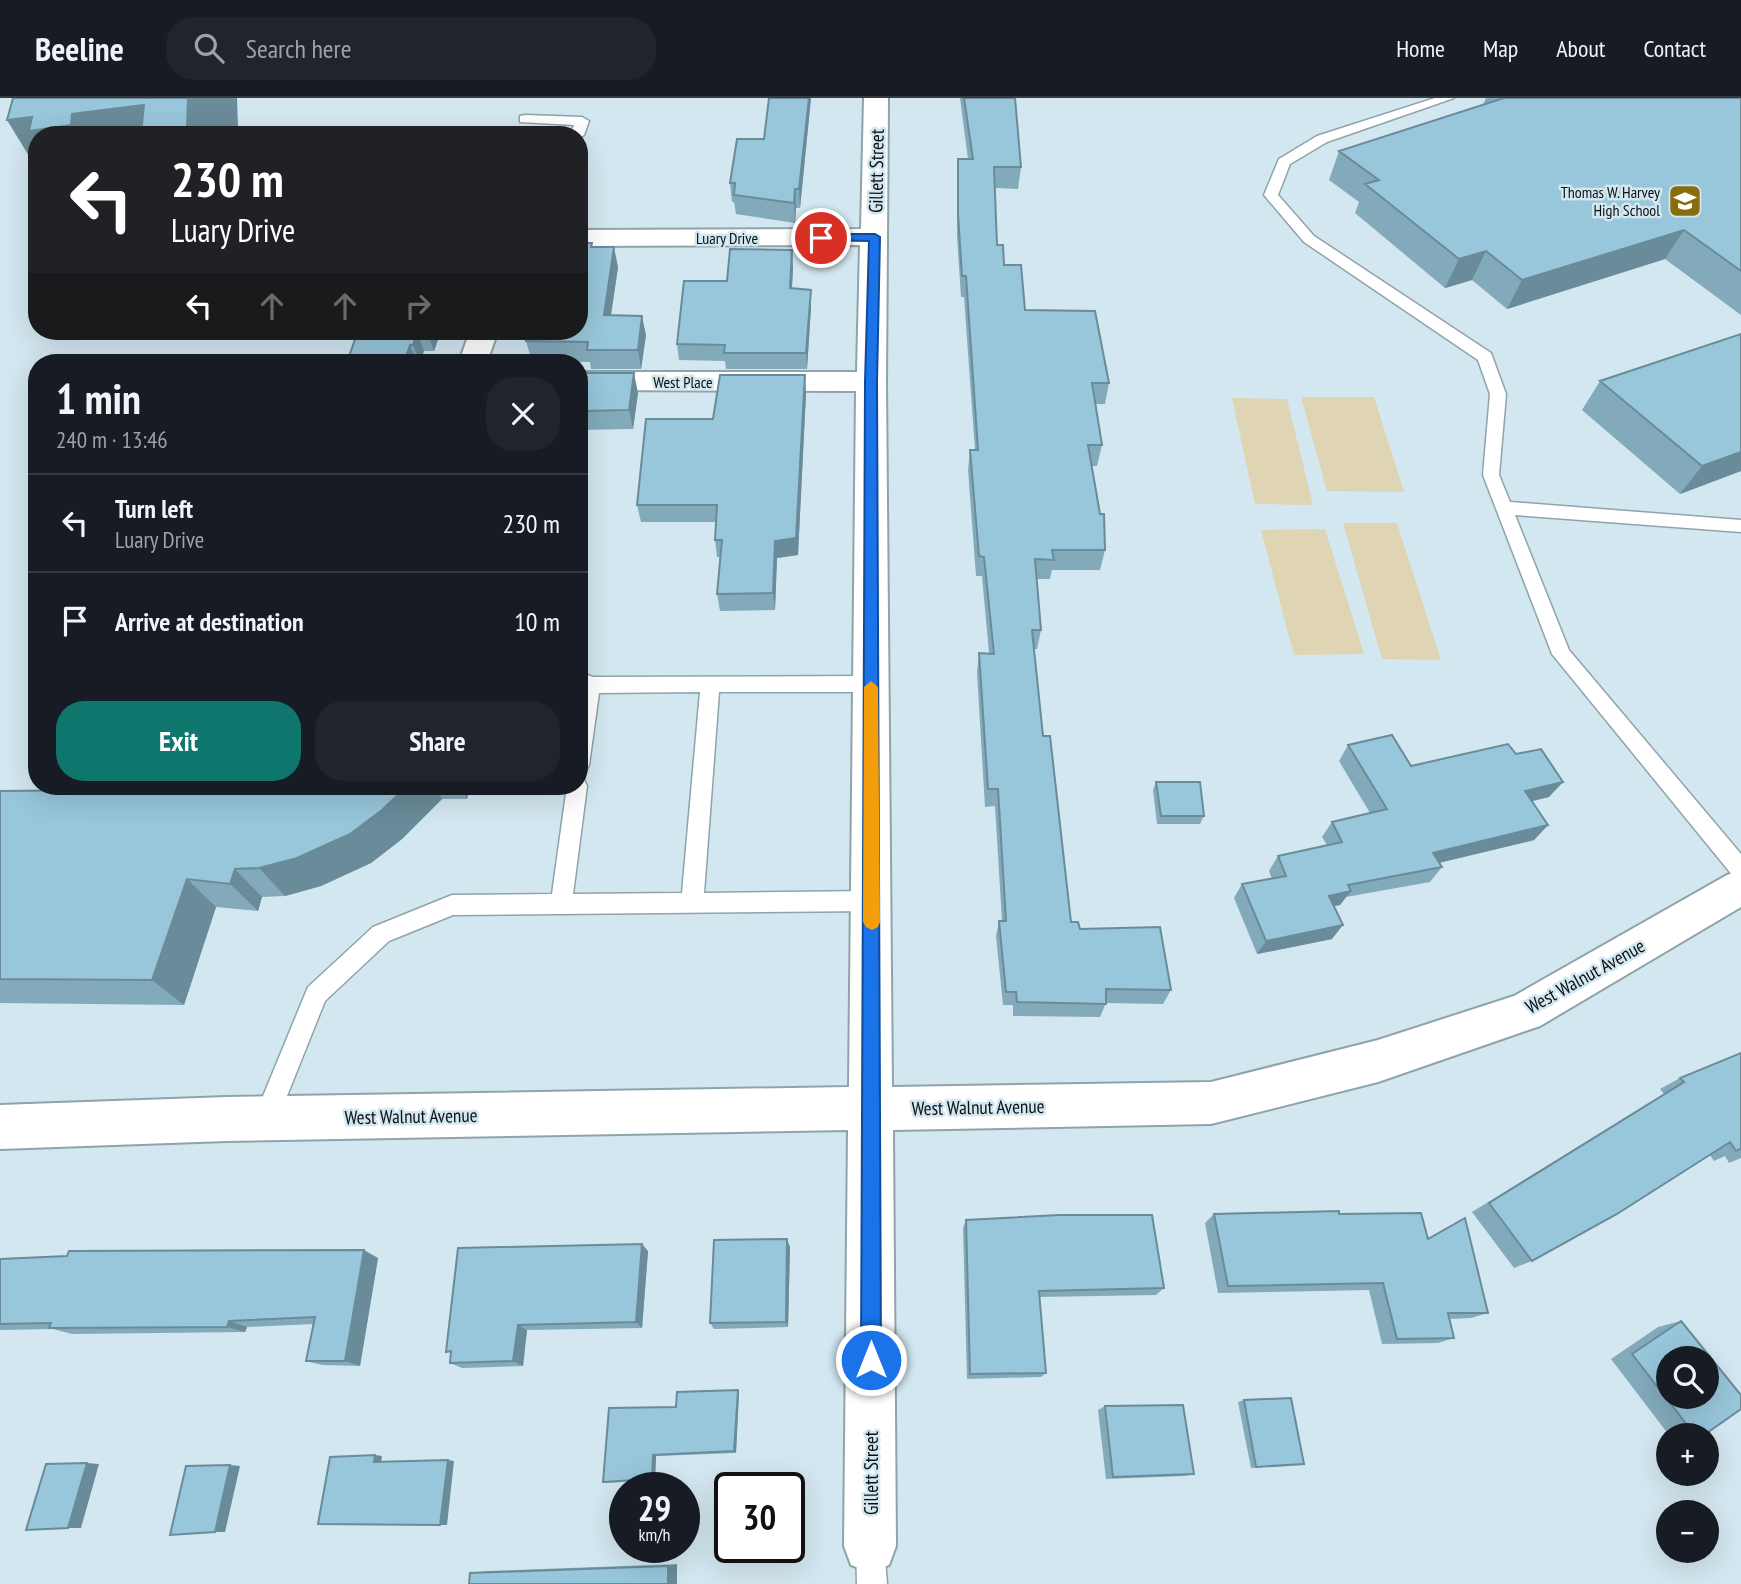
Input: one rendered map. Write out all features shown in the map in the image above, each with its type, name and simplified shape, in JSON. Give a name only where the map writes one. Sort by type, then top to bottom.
[{"type":"street","name":"Gillett Street","points":[[870,1546],[871,382],[876,98]]},
{"type":"street","name":"Luary Drive","points":[[588,238],[875,237]]},
{"type":"street","name":"West Place","points":[[588,382],[871,382]]},
{"type":"street","name":"West Walnut Avenue","points":[[0,1126],[266,1118],[1211,1103],[1365,1064],[1525,1012],[1741,887]]},
{"type":"lane","points":[[1448,98],[1322,139],[1284,162],[1271,195],[1308,239],[1485,357],[1499,394],[1491,475],[1561,654],[1741,869]]},
{"type":"lane","points":[[525,119],[582,121],[580,126]]},
{"type":"lane","points":[[1504,508],[1741,526]]},
{"type":"lane","points":[[588,682],[871,684]]},
{"type":"lane","points":[[692,903],[710,684]]},
{"type":"lane","points":[[561,904],[575,795]]},
{"type":"lane","points":[[266,1118],[316,994],[382,934],[452,905],[872,901]]},
{"type":"lane","points":[[870,1546],[872,1584]]},
{"type":"shaded area","points":[[1301,397],[1374,397],[1404,492],[1327,491]]},
{"type":"shaded area","points":[[1232,398],[1287,399],[1313,505],[1255,504]]},
{"type":"shaded area","points":[[1343,523],[1397,523],[1441,660],[1382,659]]},
{"type":"shaded area","points":[[1325,529],[1364,654],[1294,655],[1261,530]]},
{"type":"building","points":[[13,98],[188,98],[187,126],[142,126],[144,105],[72,114],[71,125],[64,126],[30,126],[32,117],[7,120]]},
{"type":"building","points":[[769,98],[809,98],[799,189],[795,189],[794,203],[734,195],[735,183],[730,183],[737,139],[764,139]]},
{"type":"building","points":[[964,98],[1015,98],[1021,167],[994,167],[997,245],[1003,245],[1004,265],[1021,265],[1025,310],[1095,311],[1109,383],[1092,383],[1102,445],[1088,445],[1100,514],[1104,514],[1105,550],[1052,550],[1054,560],[1035,559],[1041,630],[1032,630],[1043,736],[1050,736],[1071,922],[1078,922],[1080,929],[1160,927],[1171,990],[1106,989],[1106,1004],[1017,1002],[1016,992],[1006,992],[999,921],[1006,921],[998,789],[988,789],[979,653],[994,654],[984,557],[979,556],[970,450],[978,450],[966,276],[962,276],[958,214],[958,159],[973,159]]},
{"type":"building","points":[[1504,98],[1741,98],[1741,271],[1684,230],[1522,280],[1486,251],[1459,259],[1365,184],[1379,180],[1339,151]]},
{"type":"building","points":[[588,243],[592,243],[591,247],[614,247],[604,315],[642,316],[638,350],[587,350],[588,342],[526,341],[588,340]]},
{"type":"building","points":[[730,249],[792,250],[790,288],[811,290],[806,353],[724,353],[725,345],[677,344],[684,281],[727,281]]},
{"type":"building","points":[[1741,334],[1741,452],[1702,466],[1600,381]]},
{"type":"building","points":[[355,340],[415,340],[407,354],[350,354]]},
{"type":"building","points":[[588,373],[634,373],[629,410],[588,411]]},
{"type":"building","points":[[720,375],[805,375],[796,538],[775,541],[773,593],[717,594],[722,540],[715,540],[717,505],[637,505],[646,419],[713,419]]},
{"type":"building","points":[[1392,735],[1411,766],[1508,744],[1516,754],[1541,749],[1563,782],[1525,791],[1548,825],[1433,853],[1442,867],[1348,885],[1351,891],[1329,896],[1343,925],[1266,941],[1242,884],[1286,876],[1278,856],[1342,842],[1332,822],[1387,809],[1348,745]]},
{"type":"building","points":[[1156,782],[1200,782],[1204,816],[1161,816]]},
{"type":"building","points":[[0,791],[28,791],[28,795],[398,795],[350,834],[297,858],[259,868],[235,869],[230,884],[187,879],[152,980],[0,979]]},
{"type":"building","points":[[1741,1053],[1741,1148],[1736,1151],[1730,1142],[1617,1214],[1532,1261],[1489,1203],[1684,1082],[1680,1078]]},
{"type":"building","points":[[1339,1211],[1339,1214],[1421,1213],[1428,1239],[1465,1218],[1488,1313],[1448,1313],[1454,1338],[1397,1339],[1383,1283],[1228,1286],[1214,1214]]},
{"type":"building","points":[[1059,1215],[1152,1215],[1164,1288],[1039,1291],[1046,1373],[970,1374],[966,1220]]},
{"type":"building","points":[[787,1239],[786,1322],[710,1323],[714,1240]]},
{"type":"building","points":[[642,1244],[636,1322],[518,1325],[513,1361],[450,1363],[451,1351],[446,1352],[458,1248]]},
{"type":"building","points":[[364,1250],[345,1361],[306,1361],[315,1317],[229,1321],[227,1327],[49,1328],[51,1323],[0,1324],[0,1259],[67,1256],[69,1251]]},
{"type":"building","points":[[1681,1321],[1701,1346],[1656,1346],[1656,1385],[1632,1354]]},
{"type":"building","points":[[1719,1368],[1741,1395],[1741,1409],[1719,1424],[1686,1423],[1675,1409],[1719,1409]]},
{"type":"building","points":[[738,1390],[734,1451],[653,1455],[652,1472],[609,1472],[609,1482],[603,1482],[609,1408],[676,1407],[677,1392]]},
{"type":"building","points":[[1291,1398],[1304,1464],[1256,1467],[1244,1400]]},
{"type":"building","points":[[1183,1405],[1194,1474],[1113,1477],[1105,1406]]},
{"type":"building","points":[[375,1455],[374,1462],[448,1460],[440,1525],[318,1524],[330,1457]]},
{"type":"building","points":[[87,1463],[68,1528],[26,1530],[46,1464]]},
{"type":"building","points":[[230,1465],[215,1532],[170,1535],[186,1466]]},
{"type":"building","points":[[668,1566],[668,1584],[469,1584],[470,1573]]},
{"type":"slow traffic","points":[[871,687],[872,922]]},
{"type":"place","name":"Thomas W. Harvey High School","points":[[1685,201]]},
{"type":"route","points":[[821,238],[875,237],[871,382],[871,1360]]}]
